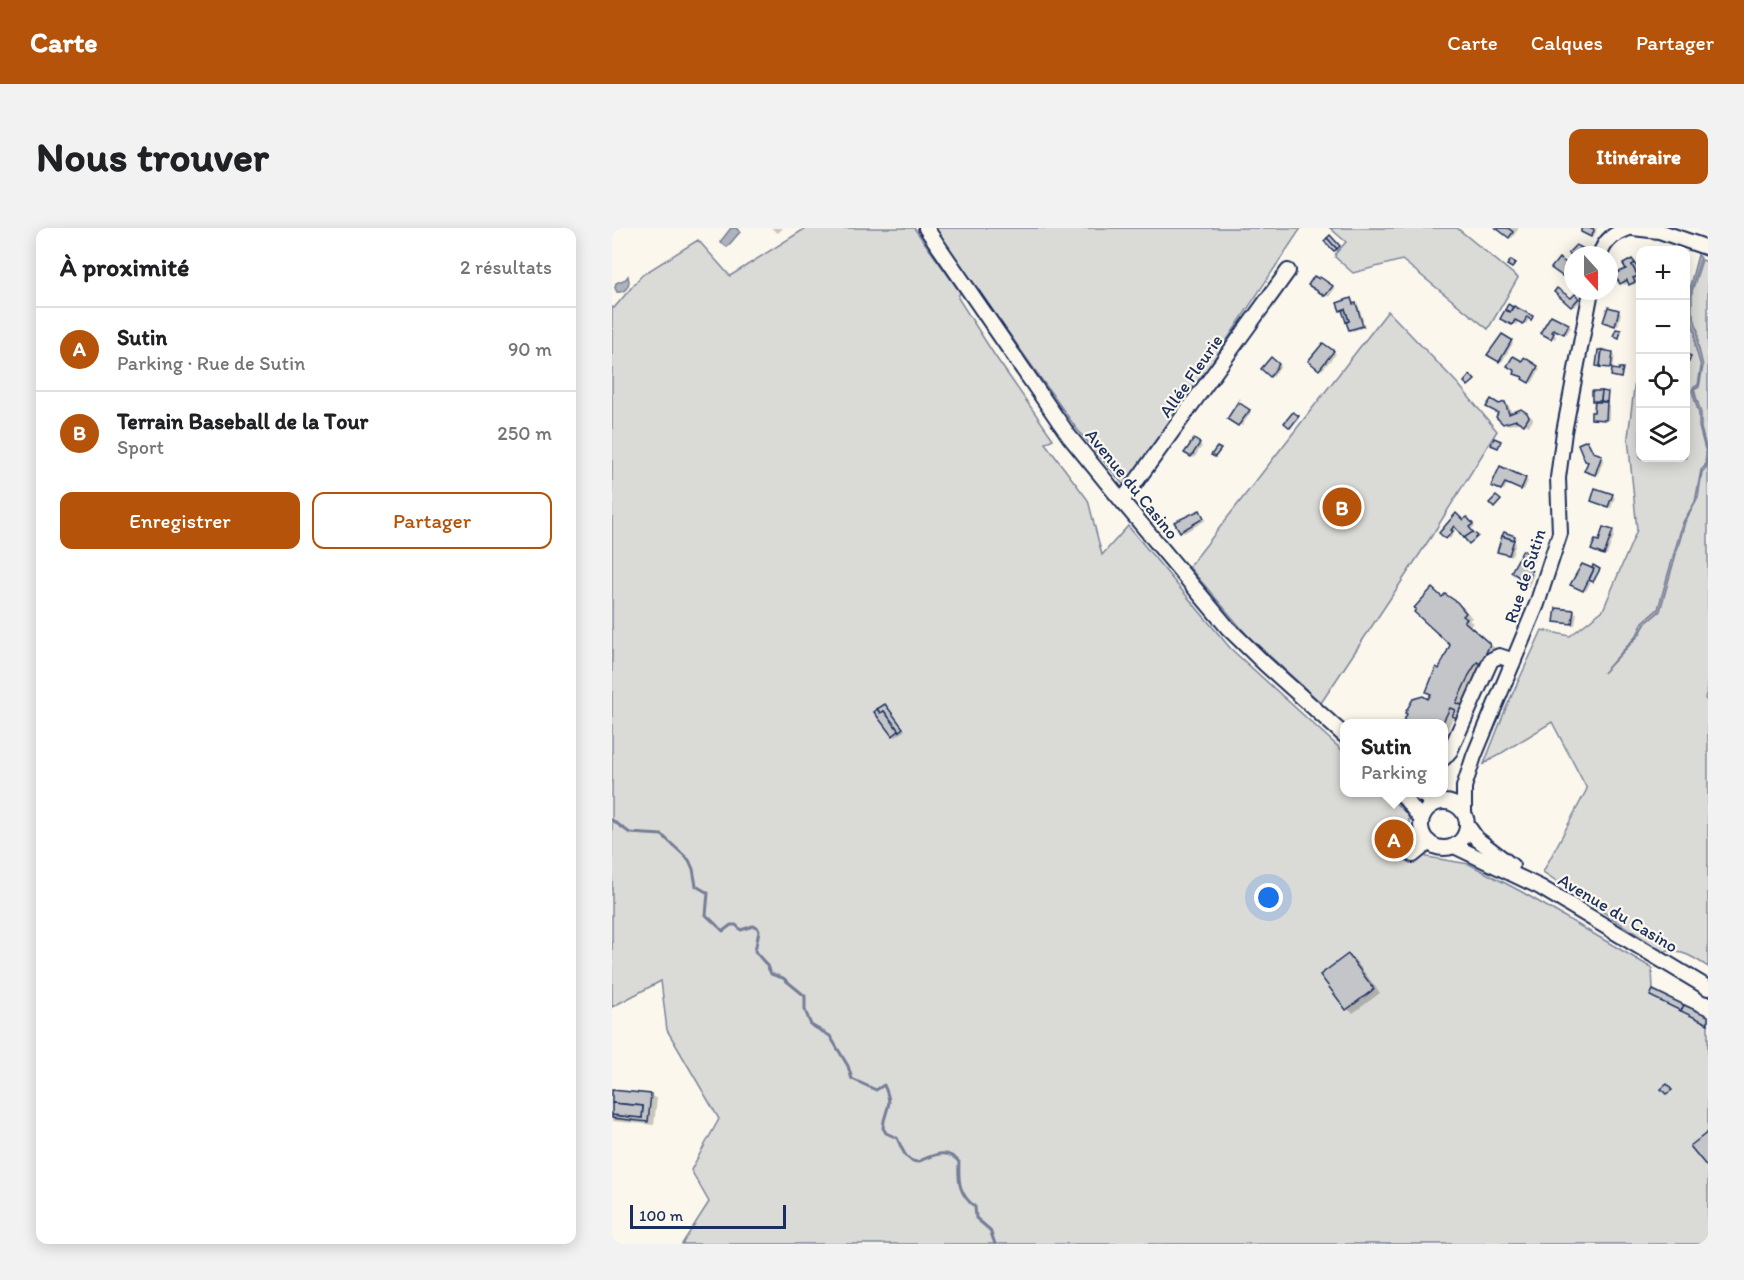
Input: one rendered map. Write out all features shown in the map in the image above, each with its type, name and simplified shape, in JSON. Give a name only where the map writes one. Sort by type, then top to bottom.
[{"type":"street","name":"Avenue du Casino","points":[[926,228],[1069,436],[1122,501],[1228,628],[1340,731]]},
{"type":"street","points":[[1603,246],[1612,234],[1631,228],[1659,231],[1708,248]]},
{"type":"street","name":"Allée Fleurie","points":[[1122,501],[1288,271]]},
{"type":"street","name":"Rue de Sutin","points":[[1466,818],[1464,787],[1474,756],[1537,604],[1560,533],[1558,478],[1564,432],[1589,300]]},
{"type":"street","points":[[1448,753],[1491,660],[1499,656],[1514,661]]},
{"type":"street","name":"Rue de Sutin","points":[[1448,797],[1454,793],[1474,756]]},
{"type":"street","points":[[1404,797],[1421,819],[1422,832],[1429,842],[1441,848],[1454,846],[1464,837],[1466,818]]},
{"type":"street","points":[[1429,797],[1459,806],[1478,839],[1540,887]]},
{"type":"street","name":"Rue de Sutin","points":[[1440,802],[1448,797]]},
{"type":"street","points":[[1421,819],[1430,806],[1440,802]]},
{"type":"street","points":[[1413,855],[1429,842]]},
{"type":"street","points":[[1454,846],[1540,887]]},
{"type":"street","name":"Avenue du Casino","points":[[1540,887],[1708,988]]},
{"type":"shaded area","points":[[731,228],[736,228],[740,232],[727,247],[720,242]]},
{"type":"shaded area","points":[[806,228],[914,228],[960,292],[958,298],[1053,439],[1045,443],[1088,500],[1102,555],[1128,526],[1231,649],[1340,748],[1340,797],[1389,797],[1408,815],[1413,843],[1427,857],[1469,864],[1522,892],[1652,968],[1653,990],[1708,1016],[1708,1244],[682,1244],[709,1202],[691,1170],[719,1119],[667,1030],[661,981],[612,1007],[612,307],[614,308],[642,275],[698,240],[730,276]]},
{"type":"shaded area","points":[[934,228],[1301,228],[1166,432],[1126,488],[1076,428]]},
{"type":"shaded area","points":[[1330,228],[1457,228],[1518,278],[1488,329],[1402,260],[1353,273],[1335,257],[1346,242]]},
{"type":"shaded area","points":[[1698,255],[1701,258],[1692,286],[1692,311],[1698,331],[1698,345],[1703,366],[1699,387],[1694,390],[1701,413],[1701,428],[1708,455],[1706,468],[1702,472],[1698,498],[1685,522],[1660,611],[1646,623],[1639,635],[1603,673],[1637,635],[1643,622],[1658,609],[1683,522],[1695,502],[1701,470],[1705,466],[1706,453],[1692,391],[1698,385],[1701,367],[1690,315],[1690,285]]},
{"type":"shaded area","points":[[1702,260],[1708,262],[1708,688],[1705,698],[1708,702],[1708,967],[1686,954],[1662,951],[1543,872],[1587,789],[1552,722],[1484,764],[1506,708],[1542,630],[1570,636],[1603,610],[1637,530],[1628,437],[1636,373],[1636,462],[1690,462],[1690,298]]},
{"type":"shaded area","points":[[628,276],[627,288],[622,292],[617,292],[616,283]]},
{"type":"shaded area","points":[[1388,311],[1458,384],[1497,431],[1431,537],[1321,703],[1247,635],[1189,567]]},
{"type":"building","points":[[1496,228],[1508,228],[1513,232],[1509,238]]},
{"type":"building","points":[[1581,228],[1593,228],[1591,237],[1581,232]]},
{"type":"building","points":[[1330,235],[1340,246],[1337,249],[1327,238]]},
{"type":"building","points":[[1327,238],[1337,249],[1334,251],[1324,241]]},
{"type":"building","points":[[1559,258],[1564,261],[1564,277],[1551,268]]},
{"type":"building","points":[[1632,259],[1635,263],[1632,265],[1636,272],[1636,277],[1633,278],[1635,282],[1629,285],[1627,280],[1620,284],[1618,281],[1618,272],[1626,269],[1623,264]]},
{"type":"building","points":[[1511,260],[1516,263],[1512,268],[1507,265]]},
{"type":"building","points":[[1314,276],[1319,279],[1320,277],[1333,286],[1325,296],[1308,285]]},
{"type":"building","points":[[1557,288],[1564,293],[1564,300],[1577,300],[1571,307],[1554,292]]},
{"type":"building","points":[[1351,298],[1353,304],[1356,303],[1363,326],[1349,330],[1345,309],[1340,311],[1337,303]]},
{"type":"building","points":[[1508,304],[1513,307],[1510,312],[1505,310]]},
{"type":"building","points":[[1514,306],[1533,316],[1531,320],[1527,317],[1523,324],[1515,320],[1512,325],[1500,319],[1505,310],[1510,312]]},
{"type":"building","points":[[1608,307],[1619,310],[1615,326],[1603,322]]},
{"type":"building","points":[[1345,309],[1349,321],[1346,322],[1342,310]]},
{"type":"building","points":[[1551,315],[1569,324],[1564,334],[1553,329],[1551,339],[1540,333]]},
{"type":"building","points":[[1616,329],[1621,330],[1619,338],[1613,336]]},
{"type":"building","points":[[1502,334],[1512,340],[1499,362],[1487,355]]},
{"type":"building","points":[[1323,343],[1334,351],[1319,370],[1308,361]]},
{"type":"building","points":[[1598,350],[1602,350],[1600,367],[1596,366]]},
{"type":"building","points":[[1602,350],[1613,352],[1611,368],[1600,367]]},
{"type":"building","points":[[1513,356],[1522,361],[1524,357],[1538,366],[1529,383],[1522,379],[1523,377],[1514,374],[1515,371],[1507,366]]},
{"type":"building","points":[[1271,357],[1279,364],[1270,377],[1261,369]]},
{"type":"building","points":[[1623,368],[1621,378],[1611,376],[1612,369],[1619,370]]},
{"type":"building","points":[[1470,375],[1475,380],[1468,386],[1464,382]]},
{"type":"building","points":[[1592,391],[1602,391],[1601,401],[1592,401]]},
{"type":"building","points":[[1602,391],[1608,392],[1607,402],[1601,401]]},
{"type":"building","points":[[1491,399],[1499,404],[1505,402],[1509,414],[1521,409],[1529,417],[1524,425],[1516,420],[1503,424],[1496,417],[1498,413],[1486,407]]},
{"type":"building","points":[[1238,402],[1250,410],[1238,426],[1227,419]]},
{"type":"building","points":[[1595,402],[1607,402],[1606,420],[1591,419]]},
{"type":"building","points":[[1293,412],[1299,416],[1290,428],[1284,423]]},
{"type":"building","points":[[1494,438],[1501,441],[1498,448],[1491,445]]},
{"type":"building","points":[[1194,439],[1200,443],[1191,457],[1184,453]]},
{"type":"building","points":[[1587,440],[1593,452],[1602,455],[1595,475],[1584,471],[1588,462],[1585,461],[1578,444]]},
{"type":"building","points":[[1217,447],[1221,449],[1215,457],[1211,455]]},
{"type":"building","points":[[1500,466],[1526,478],[1521,490],[1505,483],[1501,490],[1491,486]]},
{"type":"building","points":[[1595,488],[1613,494],[1608,507],[1591,501]]},
{"type":"building","points":[[1496,496],[1501,500],[1494,508],[1489,503]]},
{"type":"building","points":[[1200,510],[1204,518],[1180,532],[1174,522]]},
{"type":"building","points":[[1456,513],[1463,520],[1467,517],[1473,524],[1469,527],[1473,532],[1464,538],[1454,526],[1446,539],[1439,533]]},
{"type":"building","points":[[1603,527],[1613,530],[1604,555],[1591,550],[1595,540],[1599,541]]},
{"type":"building","points":[[1473,532],[1478,536],[1469,544],[1464,538]]},
{"type":"building","points":[[1504,532],[1515,536],[1514,540],[1502,536]]},
{"type":"building","points":[[1502,536],[1514,540],[1509,555],[1497,552]]},
{"type":"building","points":[[1523,550],[1530,555],[1526,561],[1530,563],[1527,568],[1532,571],[1525,588],[1516,582],[1519,577],[1511,572]]},
{"type":"building","points":[[1530,555],[1534,557],[1530,563],[1526,561]]},
{"type":"building","points":[[1582,564],[1594,569],[1583,591],[1570,585]]},
{"type":"building","points":[[1593,565],[1600,569],[1593,582],[1589,580],[1594,569]]},
{"type":"building","points":[[1432,588],[1442,597],[1445,594],[1457,602],[1466,613],[1463,616],[1467,619],[1464,621],[1490,644],[1481,664],[1477,662],[1469,675],[1456,703],[1465,706],[1459,719],[1452,716],[1455,710],[1450,708],[1444,719],[1404,719],[1407,714],[1405,713],[1413,699],[1423,696],[1428,699],[1431,694],[1426,692],[1436,667],[1439,669],[1450,645],[1414,612],[1416,609],[1414,608]]},
{"type":"building","points":[[1556,608],[1574,610],[1572,624],[1554,622]]},
{"type":"building","points":[[885,704],[903,728],[899,731],[884,711],[880,713],[877,709]]},
{"type":"building","points":[[877,709],[880,713],[884,711],[899,731],[892,736],[874,712]]},
{"type":"building","points":[[1348,954],[1374,989],[1346,1010],[1320,975]]},
{"type":"building","points":[[1653,990],[1684,1005],[1681,1011],[1650,996]]},
{"type":"building","points":[[1684,1005],[1708,1016],[1708,1024],[1681,1011]]},
{"type":"building","points":[[1667,1084],[1672,1090],[1666,1094],[1661,1089]]},
{"type":"building","points":[[612,1090],[651,1094],[648,1122],[612,1118],[612,1115],[642,1118],[643,1106],[612,1103]]},
{"type":"building","points":[[612,1103],[643,1106],[642,1118],[612,1115]]},
{"type":"building","points":[[1708,1132],[1708,1168],[1690,1146]]},
{"type":"waterway","points":[[612,820],[630,833],[662,835],[689,860],[696,886],[708,893],[706,915],[723,931],[731,925],[736,925],[741,930],[757,927],[759,931],[755,951],[771,974],[783,978],[805,996],[805,1010],[811,1025],[830,1036],[848,1066],[852,1079],[876,1090],[884,1085],[889,1099],[883,1128],[886,1133],[897,1138],[904,1153],[913,1161],[917,1162],[933,1155],[944,1154],[954,1157],[959,1162],[959,1182],[963,1192],[975,1207],[976,1218],[990,1230],[995,1244]]},
{"type":"place","name":"Terrain Baseball de la Tour","points":[[1342,507]]},
{"type":"place","name":"Sutin","points":[[1394,839]]}]
